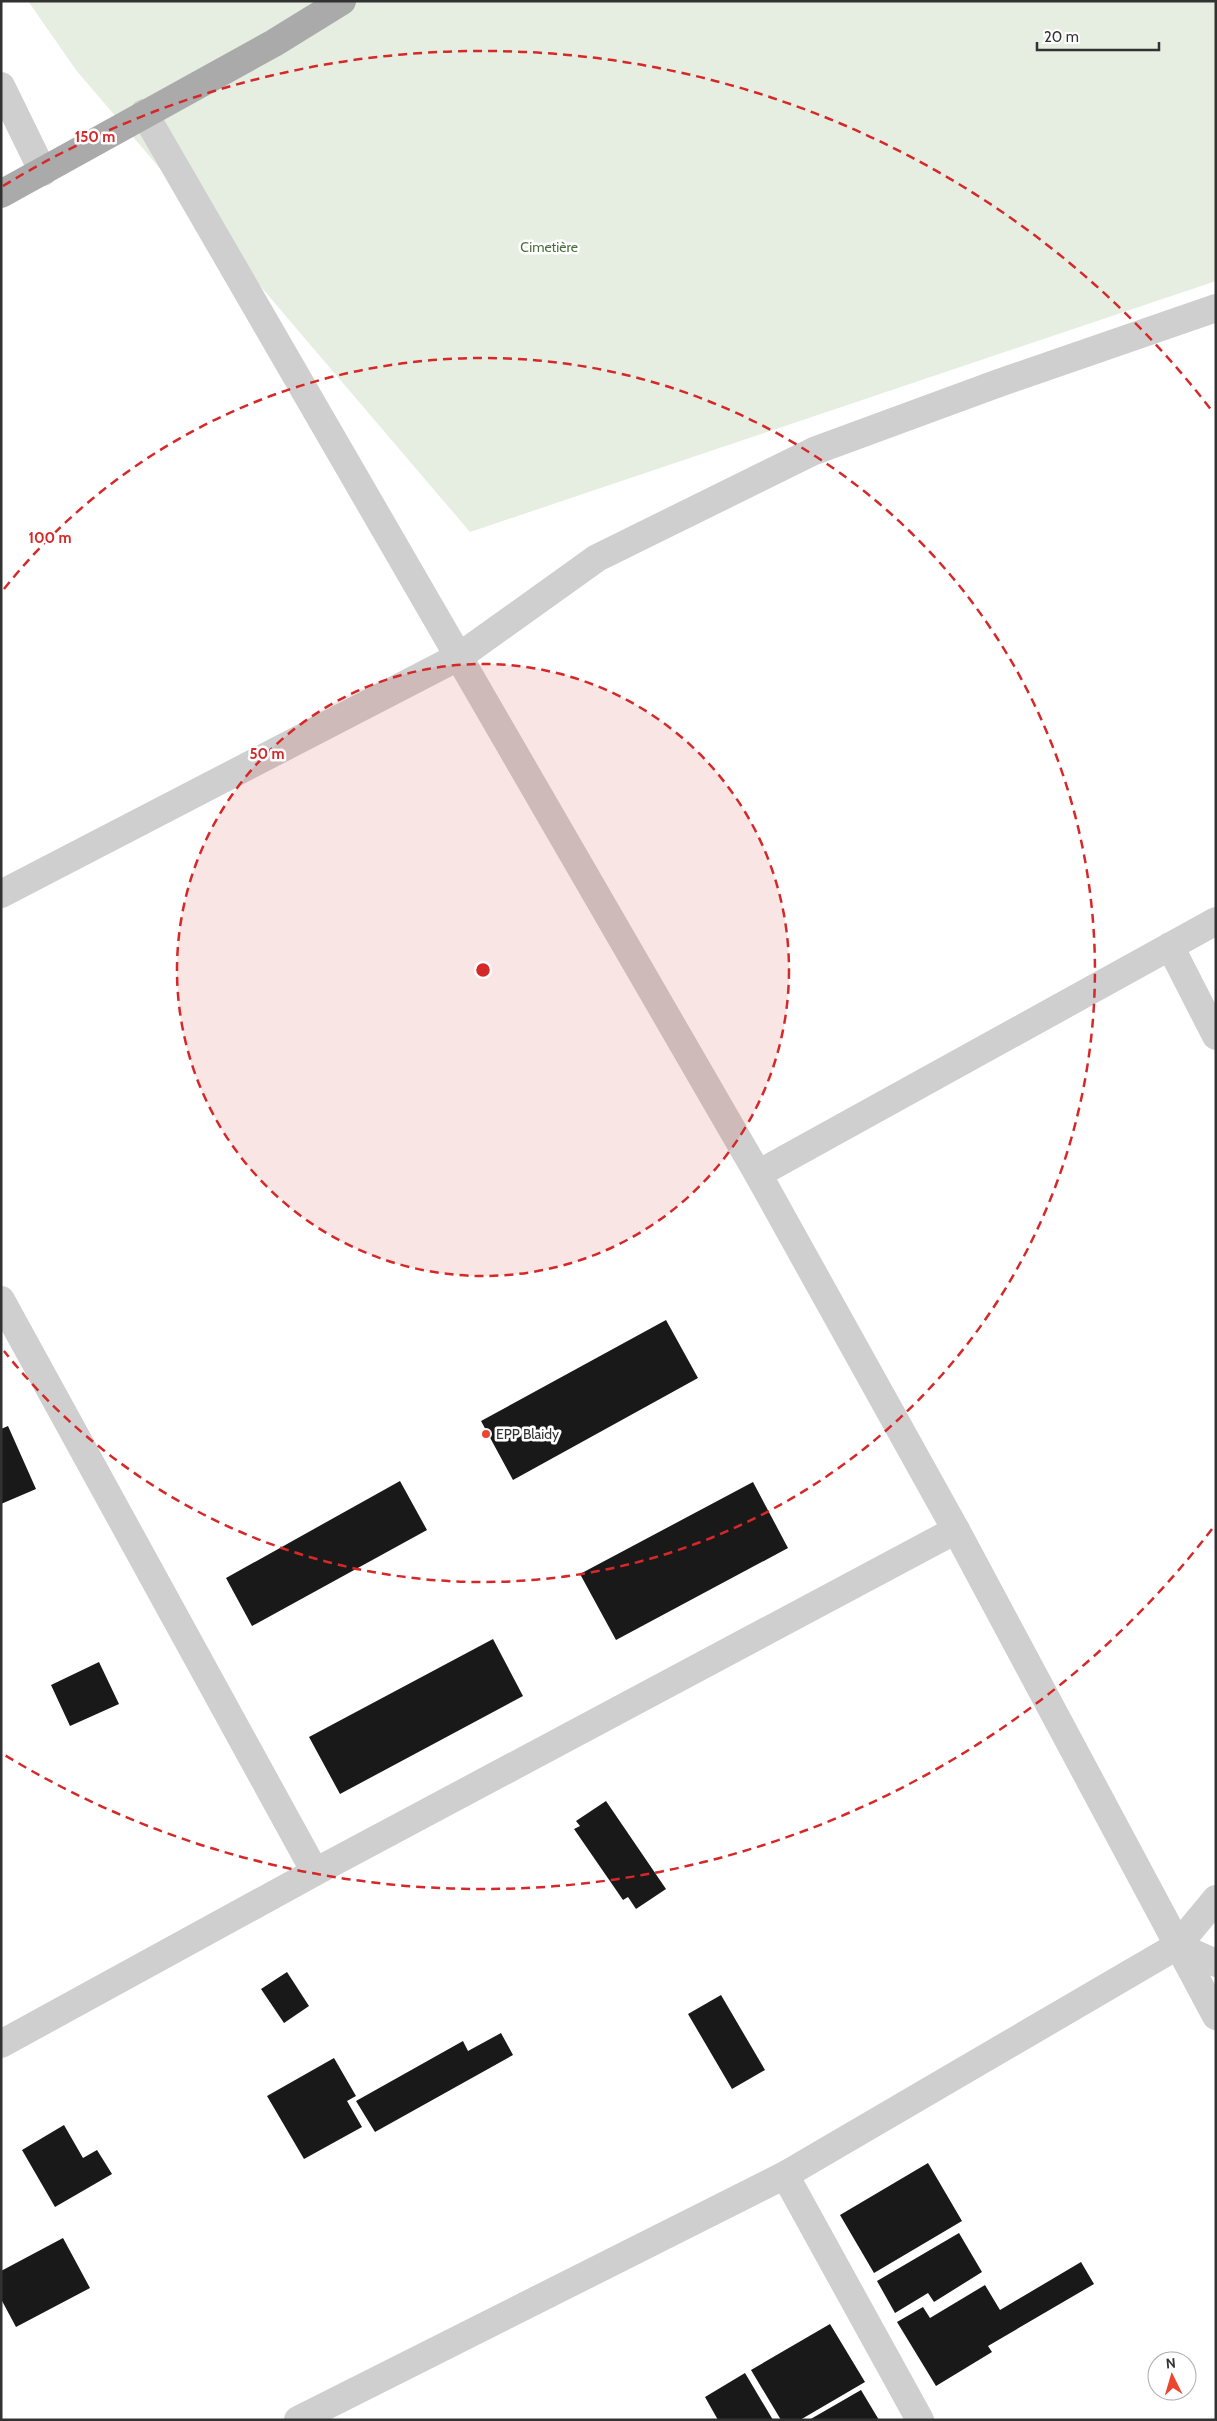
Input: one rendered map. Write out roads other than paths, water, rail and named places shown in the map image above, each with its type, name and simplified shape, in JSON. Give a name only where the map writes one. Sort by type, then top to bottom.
[{"type":"main road","points":[[1,194],[43,172],[144,113],[274,43],[342,1]]},
{"type":"street","points":[[1,86],[43,172]]},
{"type":"street","points":[[144,113],[460,656],[758,1174],[956,1530],[1216,2016]]},
{"type":"street","points":[[1,894],[460,656],[597,558],[814,451],[999,383],[1216,308]]},
{"type":"street","points":[[758,1174],[1216,921]]},
{"type":"street","points":[[1170,946],[1216,1036]]},
{"type":"street","points":[[1,1300],[315,1872]]},
{"type":"street","points":[[1,2044],[315,1872],[956,1530]]},
{"type":"street","points":[[298,2420],[785,2174],[1177,1946],[1216,1899]]},
{"type":"street","points":[[1177,1946],[1216,1963]]},
{"type":"street","points":[[785,2174],[920,2420]]},
{"type":"place","name":"EPP Blaidy","points":[[486,1434]]},
{"type":"park label","name":"Cimetière","points":[[549,247]]}]
